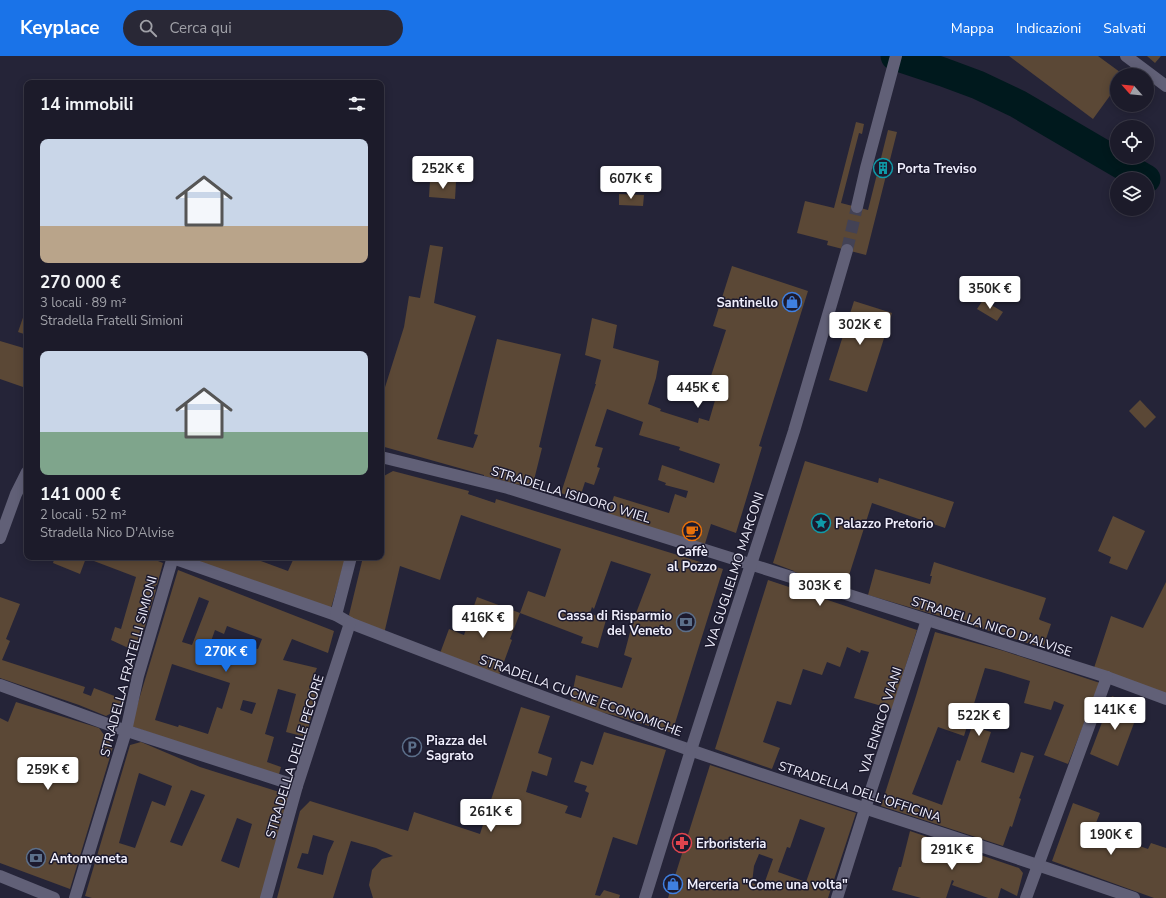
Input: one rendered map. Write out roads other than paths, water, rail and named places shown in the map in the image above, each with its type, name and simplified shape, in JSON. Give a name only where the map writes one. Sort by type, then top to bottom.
[{"type":"street","points":[[857,207],[896,56]]},
{"type":"street","points":[[1126,56],[1166,86]]},
{"type":"street","name":"VIA GUGLIELMO MARCONI","points":[[645,898],[794,431],[847,250]]},
{"type":"street","name":"STRADELLA ISIDORO WIEL","points":[[384,458],[508,488],[751,564]]},
{"type":"street","points":[[0,538],[22,496]]},
{"type":"street","name":"STRADELLA FRATELLI SIMIONI","points":[[75,898],[126,731],[138,676],[171,560]]},
{"type":"street","name":"STRADELLA CUCINE ECONOMICHE","points":[[180,560],[336,615],[350,623],[524,690],[691,750]]},
{"type":"street","points":[[336,615],[350,560]]},
{"type":"street","points":[[751,564],[791,577]]},
{"type":"street","name":"STRADELLA NICO D'ALVISE","points":[[808,582],[1107,677],[1166,699]]},
{"type":"street","name":"VIA ENRICO VIANI","points":[[837,898],[928,620]]},
{"type":"street","name":"STRADELLA DELLE PECORE","points":[[266,898],[297,786],[350,623]]},
{"type":"street","points":[[1026,898],[1037,864],[1107,677]]},
{"type":"street","points":[[0,685],[126,731],[297,786]]},
{"type":"street","name":"STRADELLA DELL'OFFICINA","points":[[691,750],[1037,864],[1134,898]]},
{"type":"street","points":[[0,876],[54,898]]},
{"type":"waterway","points":[[895,56],[978,85],[1018,104],[1134,172]]},
{"type":"tunnel","points":[[847,250],[857,207]]},
{"type":"tunnel","points":[[791,577],[808,582]]},
{"type":"place","name":"Porta Treviso","points":[[883,168]]},
{"type":"place","name":"Santinello","points":[[792,302]]},
{"type":"place","name":"Palazzo Pretorio","points":[[821,523]]},
{"type":"place","name":"Caffè al Pozzo","points":[[692,531]]},
{"type":"place","name":"Cassa di Risparmio del Veneto","points":[[686,622]]},
{"type":"place","name":"Piazza del Sagrato","points":[[412,747]]},
{"type":"place","name":"Erboristeria","points":[[682,843]]},
{"type":"place","name":"Antonveneta","points":[[36,858]]},
{"type":"place","name":"Merceria \"Come una volta\"","points":[[673,884]]}]
